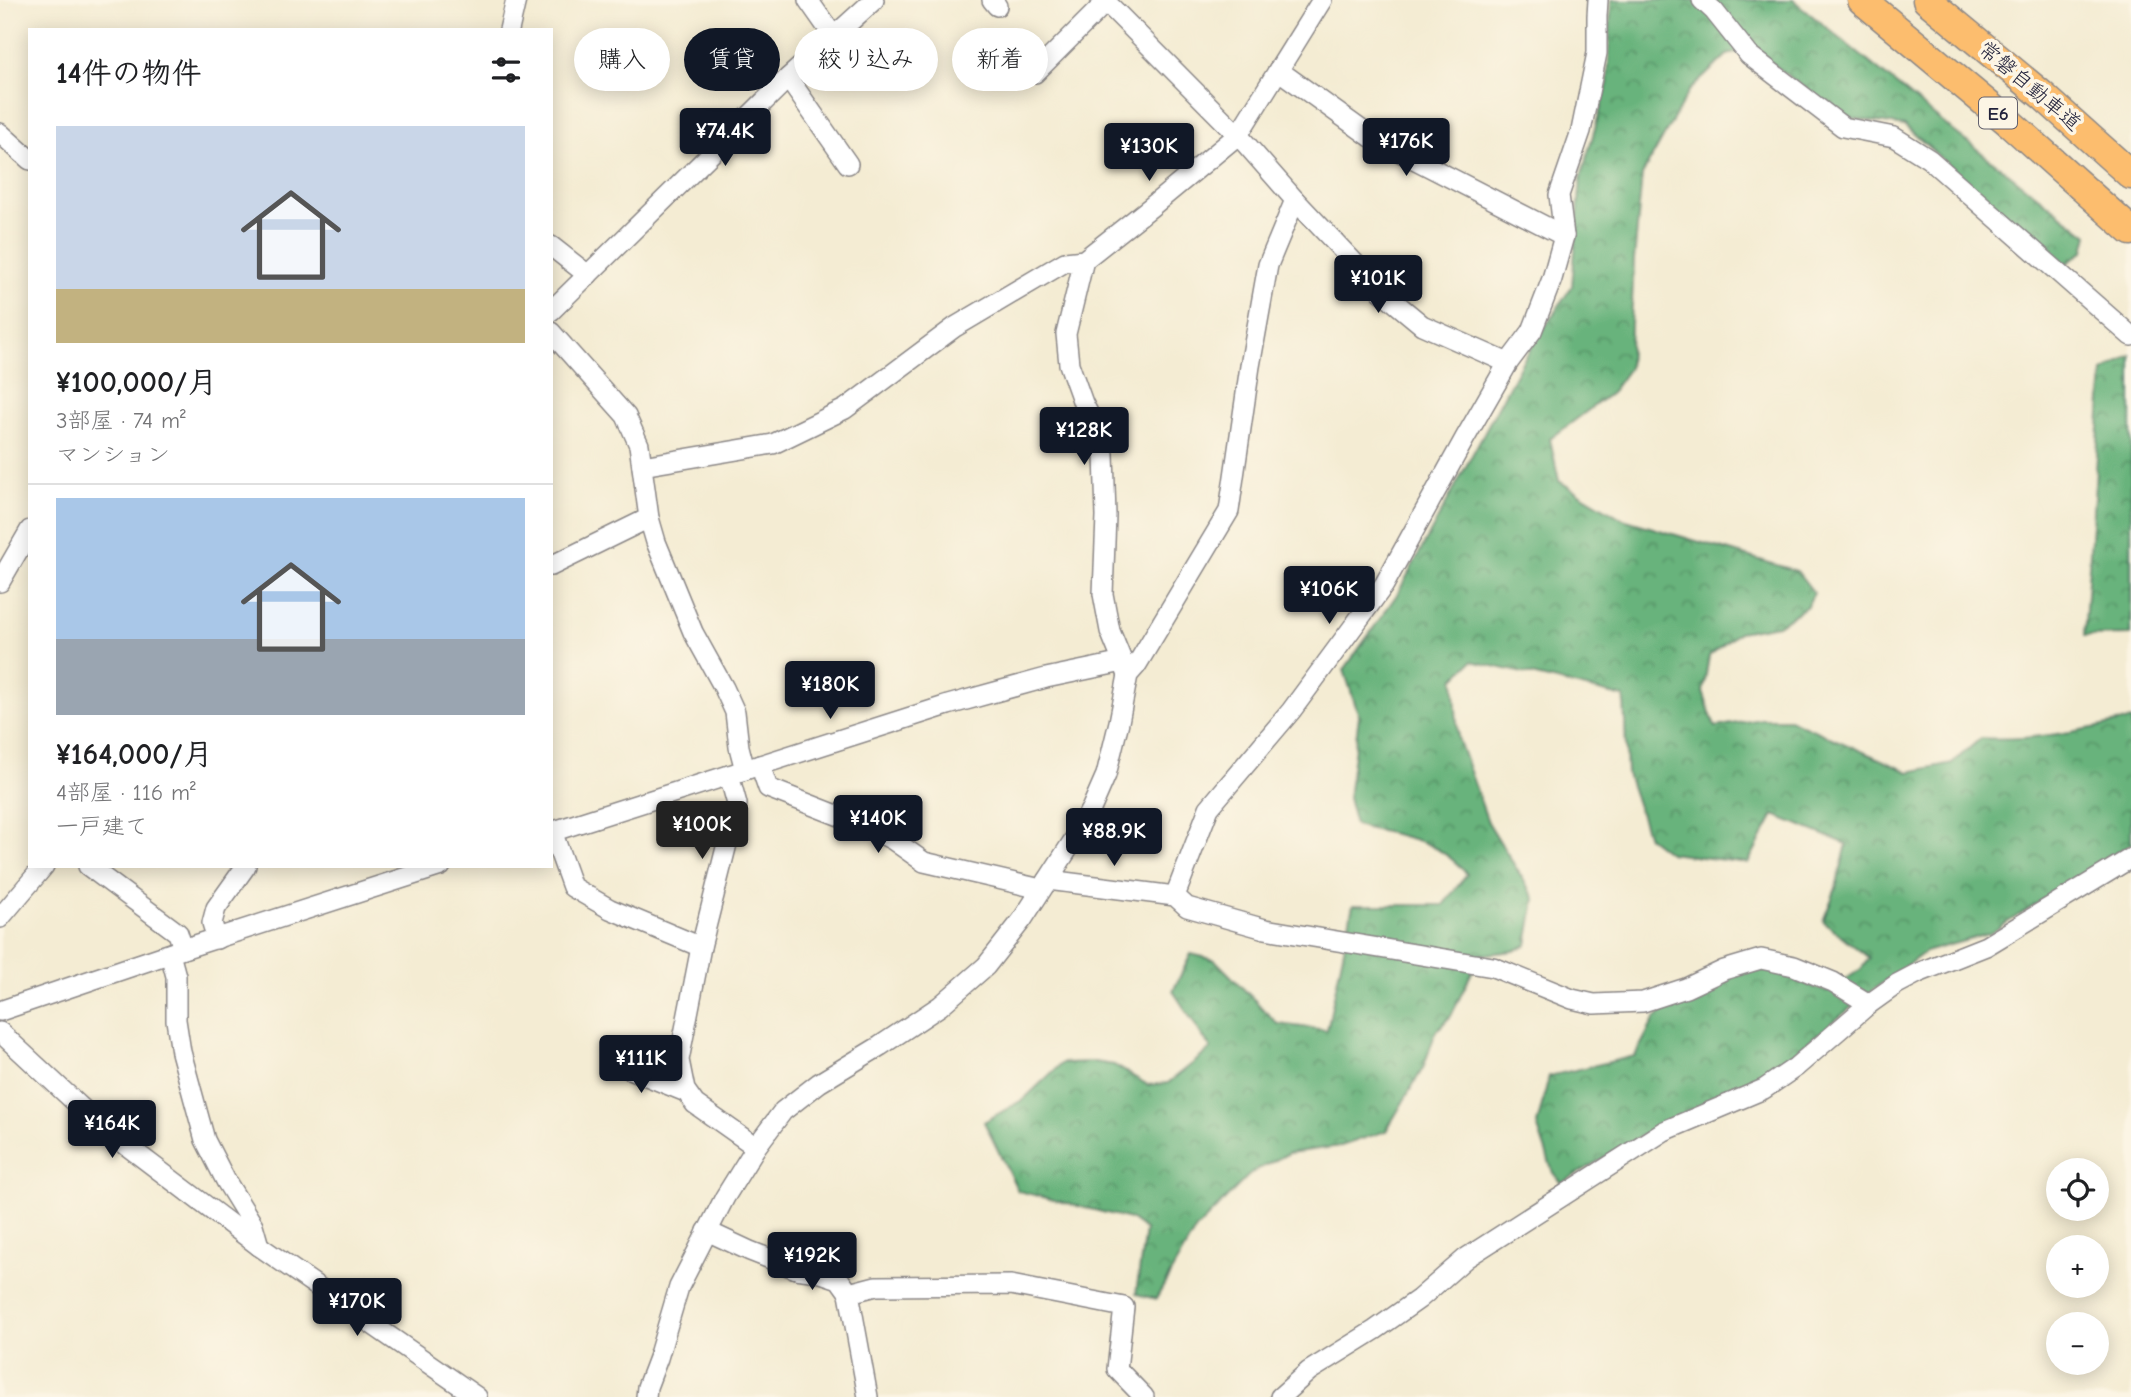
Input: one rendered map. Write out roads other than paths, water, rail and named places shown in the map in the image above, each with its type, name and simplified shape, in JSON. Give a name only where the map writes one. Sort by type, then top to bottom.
[{"type":"highway","name":"常磐自動車道","points":[[1862,0],[2011,124],[2131,230]]},
{"type":"highway","name":"常磐自動車道","points":[[1927,0],[2042,95],[2131,175]]},
{"type":"street","points":[[509,28],[516,0]]},
{"type":"street","points":[[808,0],[828,28]]},
{"type":"street","points":[[844,28],[874,0]]},
{"type":"street","points":[[642,466],[773,444],[845,409],[955,327],[1065,262],[1084,260],[1238,135],[1322,0]]},
{"type":"street","points":[[1175,895],[1209,808],[1291,712],[1384,585],[1508,363],[1532,331],[1552,279],[1564,236],[1559,195],[1581,131],[1597,54],[1598,0]]},
{"type":"street","points":[[1702,0],[1714,10],[1749,55],[1843,127],[1894,137],[1929,159],[2131,336]]},
{"type":"street","points":[[1048,60],[1105,1],[1238,135],[1381,291],[1422,325],[1508,363]]},
{"type":"street","points":[[1278,70],[1371,137],[1564,236]]},
{"type":"street","points":[[553,309],[794,73]]},
{"type":"street","points":[[788,78],[848,164]]},
{"type":"street","points":[[0,133],[28,158]]},
{"type":"street","points":[[553,832],[999,690],[1046,678],[1136,666],[1229,511],[1268,265],[1295,200]]},
{"type":"street","points":[[553,248],[588,275]]},
{"type":"street","points":[[646,1397],[679,1287],[707,1231],[756,1147],[783,1111],[819,1083],[940,1006],[986,966],[1045,885],[1092,807],[1105,775],[1119,722],[1126,669],[1110,631],[1103,594],[1106,516],[1104,454],[1099,434],[1083,403],[1069,364],[1066,334],[1084,260]]},
{"type":"street","points":[[553,334],[626,416],[639,445],[649,518],[656,542],[693,632],[735,712],[745,770],[701,947],[679,1060],[686,1092],[695,1104],[756,1147]]},
{"type":"street","points":[[553,565],[649,518]]},
{"type":"street","points":[[0,582],[7,552],[28,532]]},
{"type":"street","points":[[745,770],[768,788],[870,828],[924,862],[1045,885],[1175,895],[1186,907],[1265,929],[1493,967],[1572,999],[1594,1004],[1643,1002],[1686,988],[1724,970],[1761,959],[1794,966],[1833,982],[1869,1004]]},
{"type":"street","points":[[553,835],[572,887],[610,909],[701,947]]},
{"type":"street","points":[[1280,1397],[1309,1371],[1419,1299],[1466,1258],[1664,1131],[1764,1089],[1796,1067],[1869,1004],[1897,984],[1986,946],[2131,858]]},
{"type":"street","points":[[0,918],[42,868]]},
{"type":"street","points":[[91,868],[178,933],[176,1020],[181,1052],[205,1140],[253,1225],[259,1246]]},
{"type":"street","points":[[216,939],[212,923],[216,908],[245,868]]},
{"type":"street","points":[[0,1011],[435,868]]},
{"type":"street","points":[[0,1032],[102,1127],[259,1246],[477,1397]]},
{"type":"street","points":[[612,1062],[686,1092]]},
{"type":"street","points":[[707,1231],[796,1269],[839,1279],[849,1293],[868,1397]]},
{"type":"street","points":[[849,1293],[876,1286],[1011,1285],[1124,1307],[1116,1369],[1144,1397]]}]
